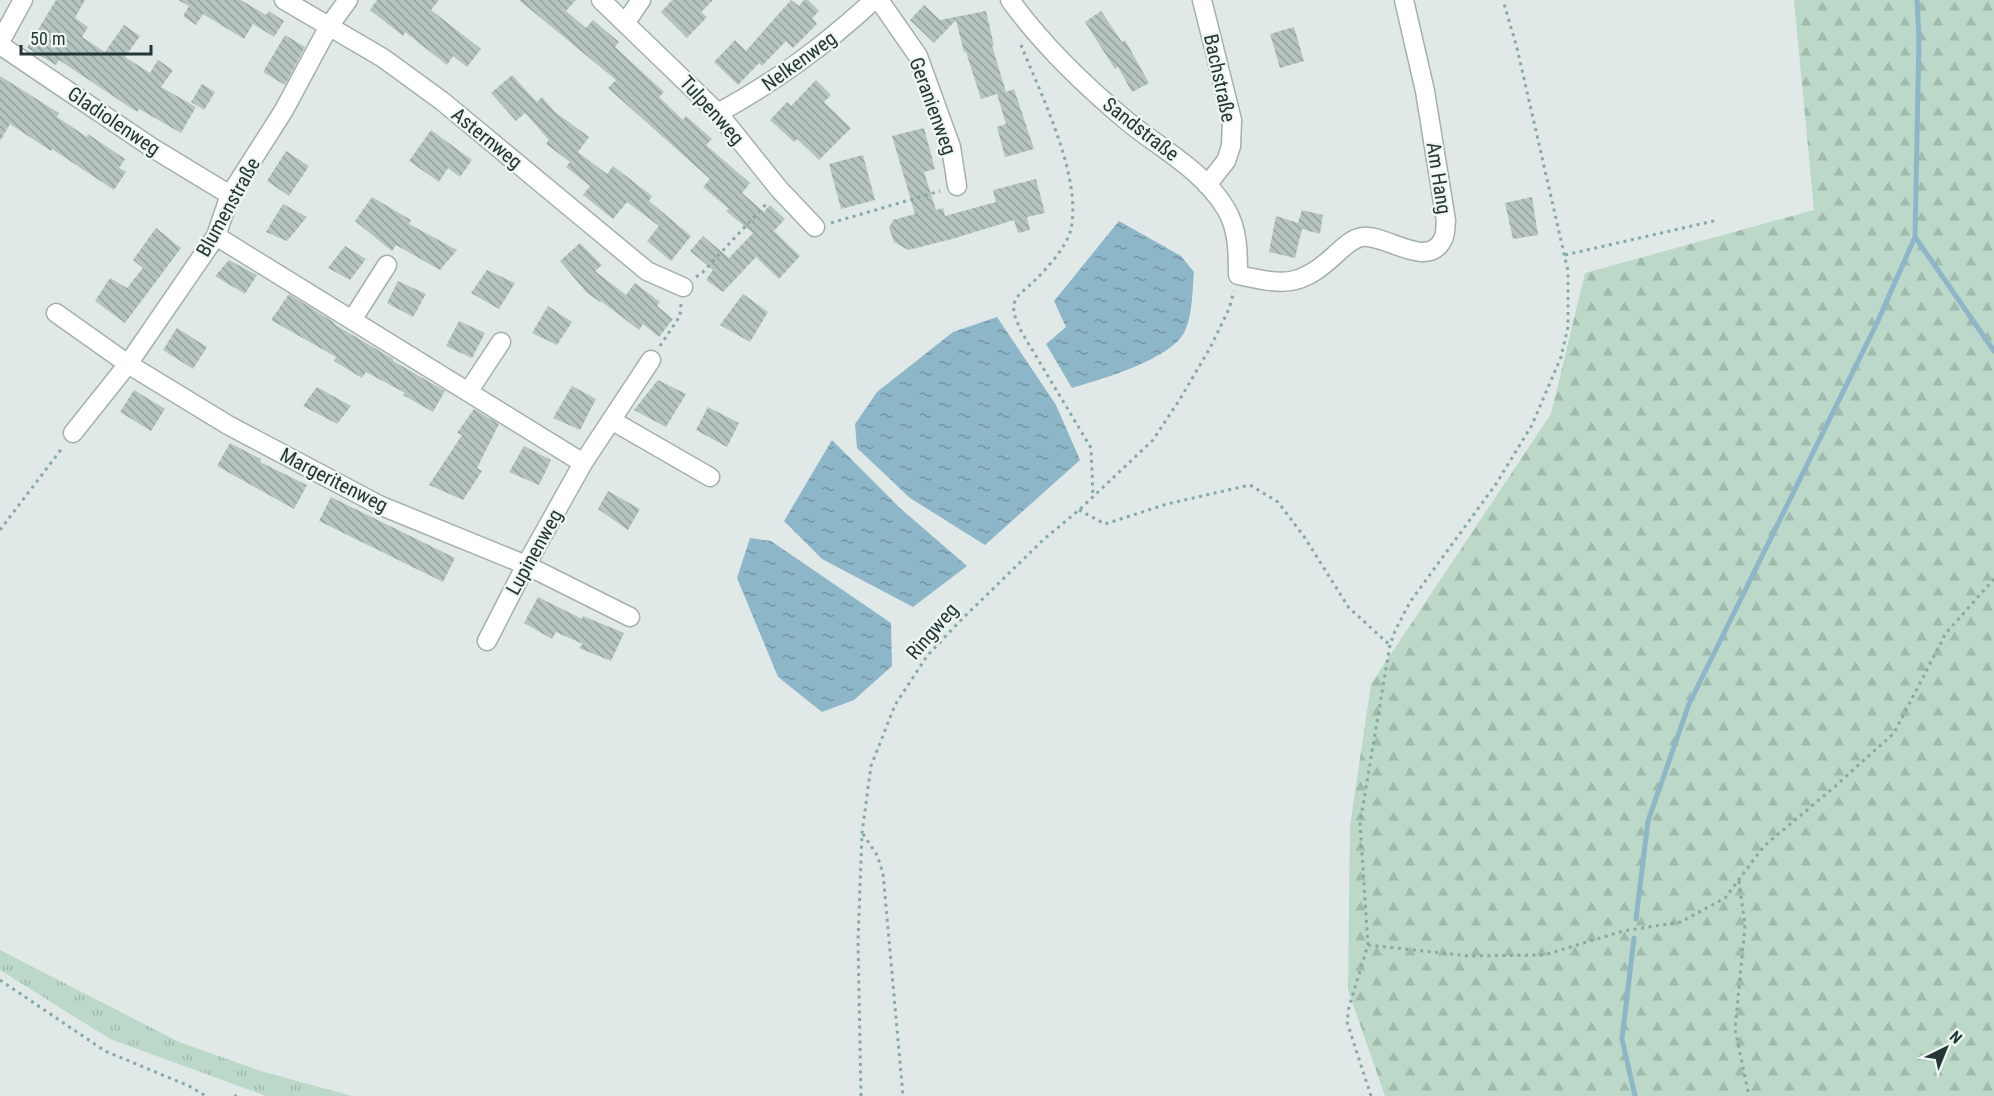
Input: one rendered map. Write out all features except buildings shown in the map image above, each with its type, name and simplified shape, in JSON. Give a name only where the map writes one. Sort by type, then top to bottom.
[{"type":"street","points":[[0,43],[23,0]]},
{"type":"street","name":"Asternweg","points":[[284,0],[383,58],[442,101],[647,271],[682,287]]},
{"type":"street","name":"Blumenstraße","points":[[73,433],[128,364],[216,236],[230,195],[284,110],[329,26],[348,0]]},
{"type":"street","name":"Tulpenweg","points":[[601,0],[718,113],[779,189],[815,227]]},
{"type":"street","points":[[626,22],[641,0]]},
{"type":"street","name":"Nelkenweg","points":[[718,113],[764,88],[804,60],[842,30],[874,0]]},
{"type":"street","name":"Geranienweg","points":[[879,0],[918,56],[951,147],[957,186]]},
{"type":"street","name":"Sandstraße","points":[[1010,0],[1070,71],[1128,122],[1189,167],[1207,185],[1226,209],[1234,228],[1238,247],[1239,275]]},
{"type":"street","name":"Bachstraße","points":[[1202,0],[1232,120],[1231,146],[1226,161],[1207,185]]},
{"type":"street","name":"Am Hang","points":[[1239,275],[1283,283],[1307,277],[1328,262],[1350,241],[1361,237],[1373,236],[1408,250],[1424,252],[1435,248],[1443,239],[1446,221],[1425,91],[1404,0]]},
{"type":"street","name":"Gladiolenweg","points":[[0,43],[151,147],[230,195]]},
{"type":"street","points":[[216,236],[583,463]]},
{"type":"street","points":[[352,320],[387,266]]},
{"type":"street","name":"Margeritenweg","points":[[56,313],[128,364],[228,425],[379,505],[526,565],[630,617]]},
{"type":"street","points":[[468,393],[501,342]]},
{"type":"street","name":"Lupinenweg","points":[[487,641],[583,463],[651,360]]},
{"type":"street","points":[[611,420],[710,477]]},
{"type":"path","points":[[1371,1096],[1347,1022],[1349,1007],[1368,945],[1360,823],[1390,645],[1410,602],[1496,484],[1532,424],[1561,357],[1568,327],[1568,271],[1565,255],[1520,59],[1503,0]]},
{"type":"path","points":[[1020,42],[1062,148],[1070,181],[1074,213],[1070,232],[1049,267],[1015,299],[1013,313],[1021,331],[1091,448],[1093,496]]},
{"type":"path","points":[[815,227],[957,186]]},
{"type":"path","points":[[651,360],[680,316],[682,287],[703,272],[779,189]]},
{"type":"path","points":[[1565,255],[1718,220]]},
{"type":"path","name":"Ringweg","points":[[861,1096],[858,941],[862,833],[871,765],[895,705],[927,656],[960,621],[1043,540],[1079,510],[1153,440],[1215,339],[1239,275]]},
{"type":"path","points":[[0,530],[73,433]]},
{"type":"path","points":[[1079,510],[1105,524],[1167,504],[1250,485],[1278,502],[1305,538],[1349,608],[1390,645]]},
{"type":"path","points":[[1368,945],[1469,956],[1544,955],[1623,931],[1681,922],[1725,898],[1764,846],[1894,733],[1946,633],[1994,579]]},
{"type":"path","points":[[862,833],[877,855],[883,873],[903,1096]]},
{"type":"path","points":[[1739,881],[1745,926],[1735,1029],[1749,1096]]},
{"type":"path","points":[[0,980],[105,1051],[189,1086],[206,1096]]},
{"type":"green space","points":[[1794,0],[1994,0],[1994,1096],[1385,1096],[1348,990],[1350,826],[1371,684],[1551,414],[1585,273],[1814,210]]},
{"type":"green space","points":[[0,950],[179,1042],[264,1072],[352,1096],[266,1096],[110,1039],[0,970]]},
{"type":"water","points":[[1119,221],[1181,256],[1194,272],[1188,324],[1177,341],[1166,351],[1117,374],[1072,388],[1046,344],[1066,327],[1054,301]]},
{"type":"water","points":[[997,317],[1056,405],[1080,460],[985,545],[910,498],[857,448],[855,424],[877,392],[953,332]]},
{"type":"water","points":[[832,440],[900,508],[967,566],[913,607],[822,559],[784,521]]},
{"type":"water","points":[[750,538],[771,541],[891,623],[892,666],[854,700],[822,712],[778,677],[737,578]]},
{"type":"waterway","points":[[1917,0],[1919,37],[1915,237],[1994,351]]},
{"type":"waterway","points":[[1636,919],[1648,821],[1689,704],[1877,323],[1915,237]]},
{"type":"waterway","points":[[1634,938],[1622,1039],[1635,1096]]}]
